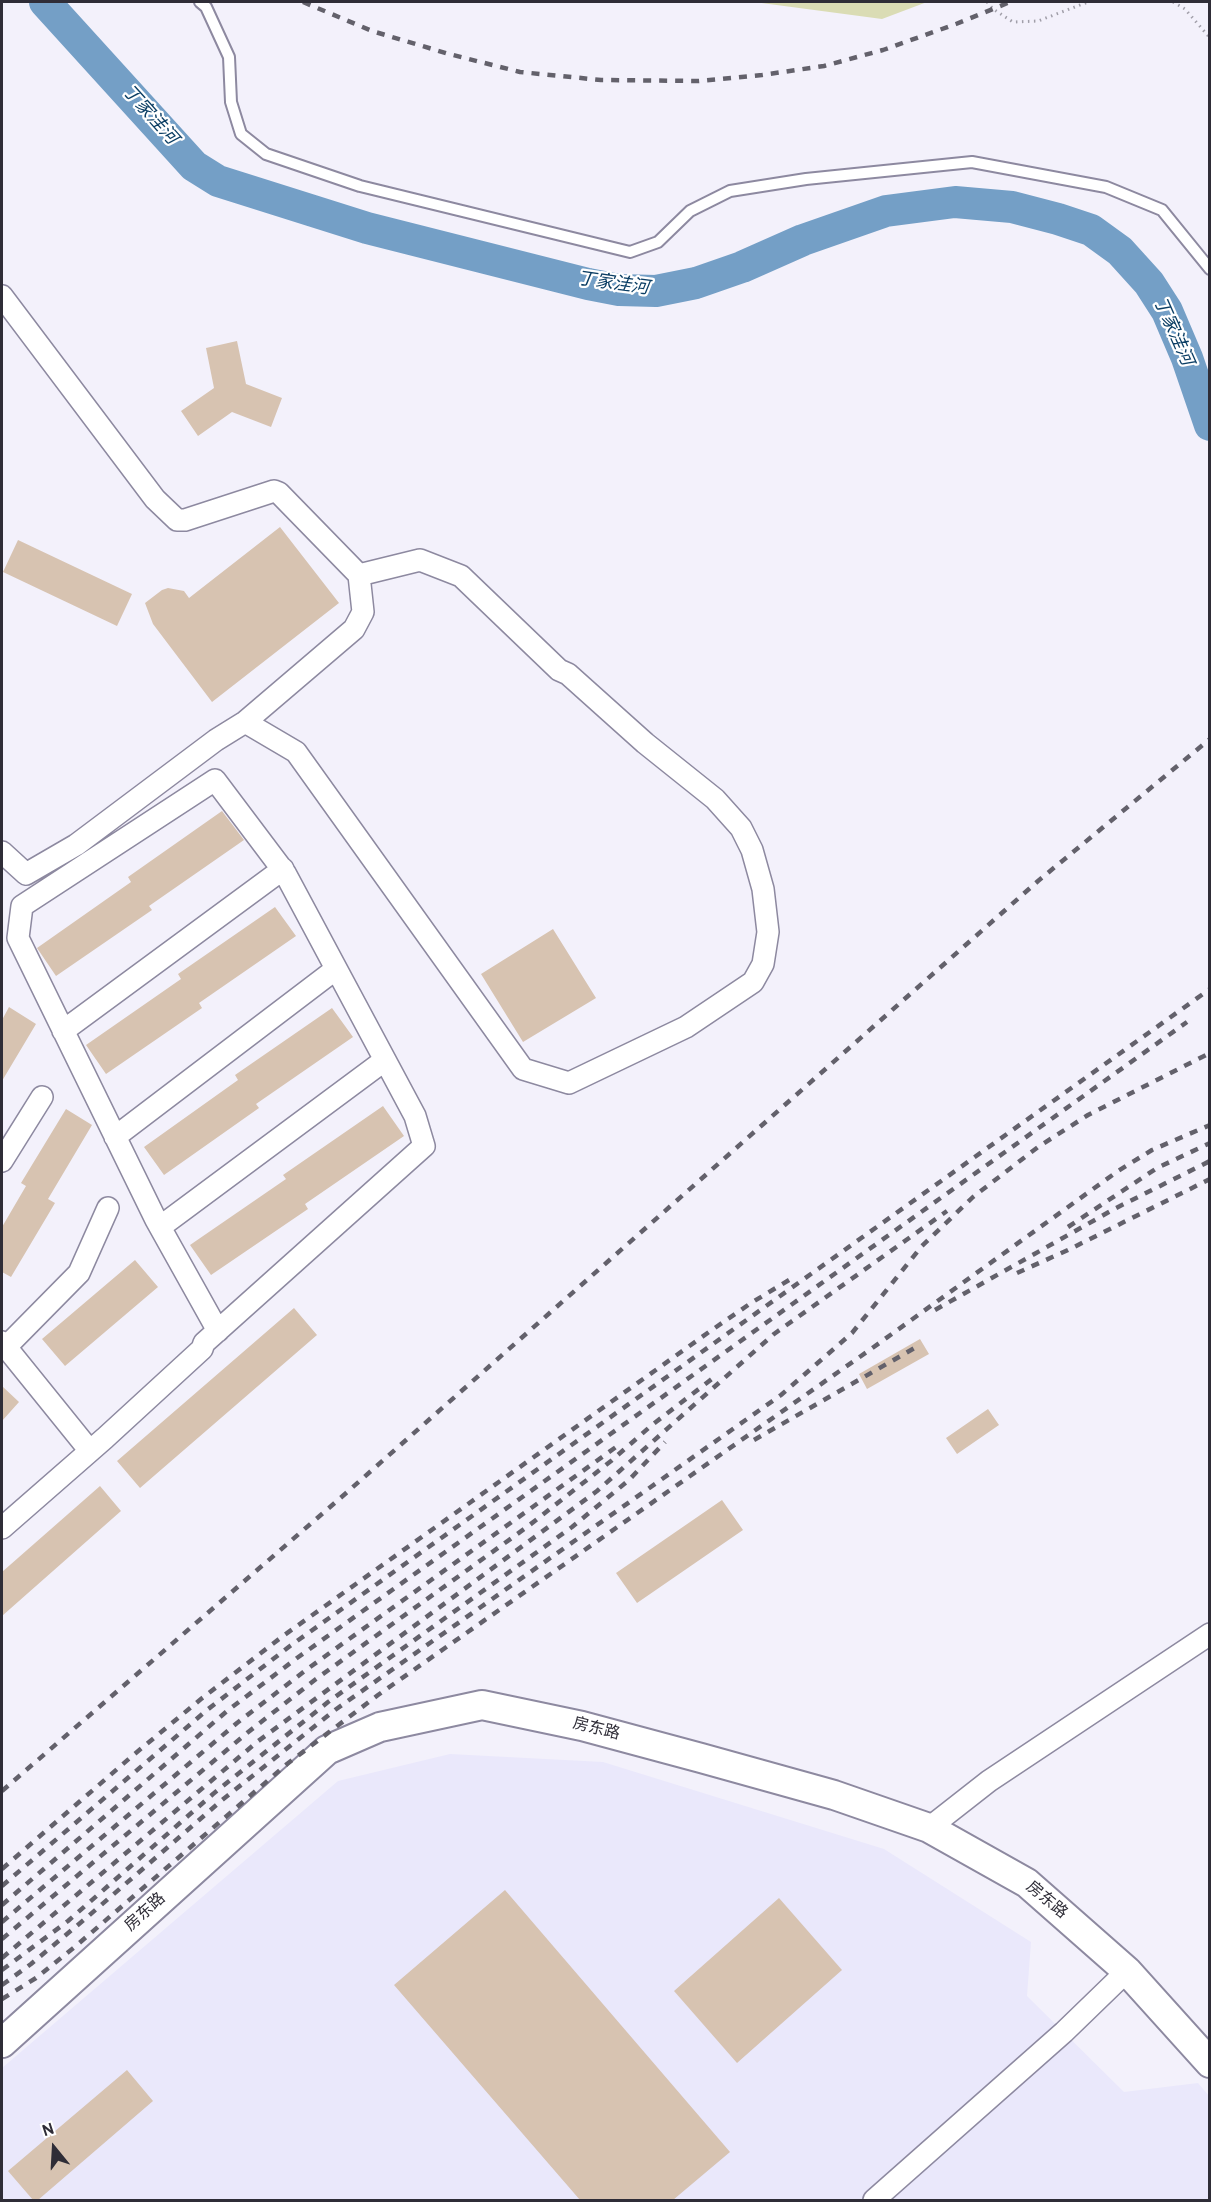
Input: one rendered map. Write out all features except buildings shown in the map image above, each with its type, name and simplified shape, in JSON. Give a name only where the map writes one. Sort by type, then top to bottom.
[{"type":"main road","name":"房东路","points":[[2,2043],[327,1750],[380,1727],[482,1705],[582,1726],[690,1755],[834,1795],[929,1828],[1027,1883],[1127,1971],[1209,2063]]},
{"type":"street","points":[[2,296],[155,500],[177,520],[185,520],[274,491],[279,493],[360,575],[363,612],[354,629],[245,722],[216,740],[76,845],[26,874],[2,852]]},
{"type":"street","points":[[245,722],[296,752],[523,1070],[569,1083],[686,1027],[753,982],[763,964],[768,932],[763,889],[752,850],[741,828],[715,799],[645,743],[568,674],[559,670],[461,576],[420,560],[360,575]]},
{"type":"street","points":[[2,1528],[90,1451],[202,1349],[204,1343],[218,1331],[424,1146],[415,1116],[283,869],[215,780],[22,906],[18,938],[160,1227],[218,1331]]},
{"type":"street","points":[[63,1031],[283,869]]},
{"type":"street","points":[[115,1137],[336,969]]},
{"type":"street","points":[[160,1227],[385,1060]]},
{"type":"street","points":[[2,1161],[42,1097]]},
{"type":"street","points":[[90,1451],[4,1344],[79,1273],[108,1208]]},
{"type":"street","points":[[929,1828],[990,1781],[1209,1634]]},
{"type":"street","points":[[874,2200],[1064,2032],[1127,1971]]},
{"type":"lane","points":[[200,2],[206,7],[229,57],[231,102],[241,134],[266,154],[360,186],[630,252],[658,242],[690,210],[730,191],[806,179],[972,162],[1106,187],[1162,210],[1209,269]]},
{"type":"path","points":[[987,2],[993,9],[1013,22],[1038,21],[1088,2]]},
{"type":"path","points":[[1173,2],[1185,9],[1209,38]]},
{"type":"shaded area","points":[[450,1754],[603,1762],[884,1849],[1031,1942],[1027,1996],[1124,2092],[1198,2083],[1209,2096],[1209,2200],[2,2200],[2,2068],[338,1781]]},
{"type":"green space","points":[[754,2],[927,2],[882,19]]},
{"type":"waterway","name":"丁家洼河","points":[[45,2],[194,166],[218,181],[367,228],[588,284],[619,290],[656,291],[696,283],[742,267],[803,240],[886,211],[955,202],[1012,207],[1091,230],[1120,251],[1149,283],[1167,311],[1187,358],[1210,425]]},
{"type":"railway","points":[[303,2],[372,31],[520,72],[601,80],[698,81],[824,66],[883,50],[1010,2]]},
{"type":"railway","points":[[2,1791],[345,1494],[1038,881],[1210,739]]},
{"type":"railway","points":[[2,1886],[207,1710],[290,1646],[1210,989]]},
{"type":"railway","points":[[2,1905],[227,1711],[297,1658],[1187,1022]]},
{"type":"railway","points":[[2,1985],[85,1919],[221,1801],[335,1710],[781,1395],[852,1333],[922,1246],[973,1197],[1038,1147],[1088,1115],[1210,1053]]},
{"type":"railway","points":[[2,1999],[36,1978],[77,1945],[287,1764],[378,1695],[871,1349],[1118,1171],[1152,1150],[1210,1125]]},
{"type":"railway","points":[[1068,1227],[1157,1168],[1210,1143]]},
{"type":"railway","points":[[935,1310],[1116,1208],[1210,1161]]},
{"type":"railway","points":[[1017,1273],[1210,1179]]},
{"type":"railway","points":[[2,1958],[257,1742],[597,1491],[774,1334],[947,1211]]},
{"type":"railway","points":[[2,1869],[131,1757],[283,1636],[709,1332],[794,1277]]},
{"type":"railway","points":[[754,1440],[918,1346]]},
{"type":"railway","points":[[2,1939],[247,1733],[316,1679],[527,1527],[717,1375]]},
{"type":"railway","points":[[2,1970],[68,1921],[213,1794],[328,1702],[572,1527],[629,1480],[665,1442]]},
{"type":"railway","points":[[2,1922],[237,1723],[306,1670],[616,1447]]}]
